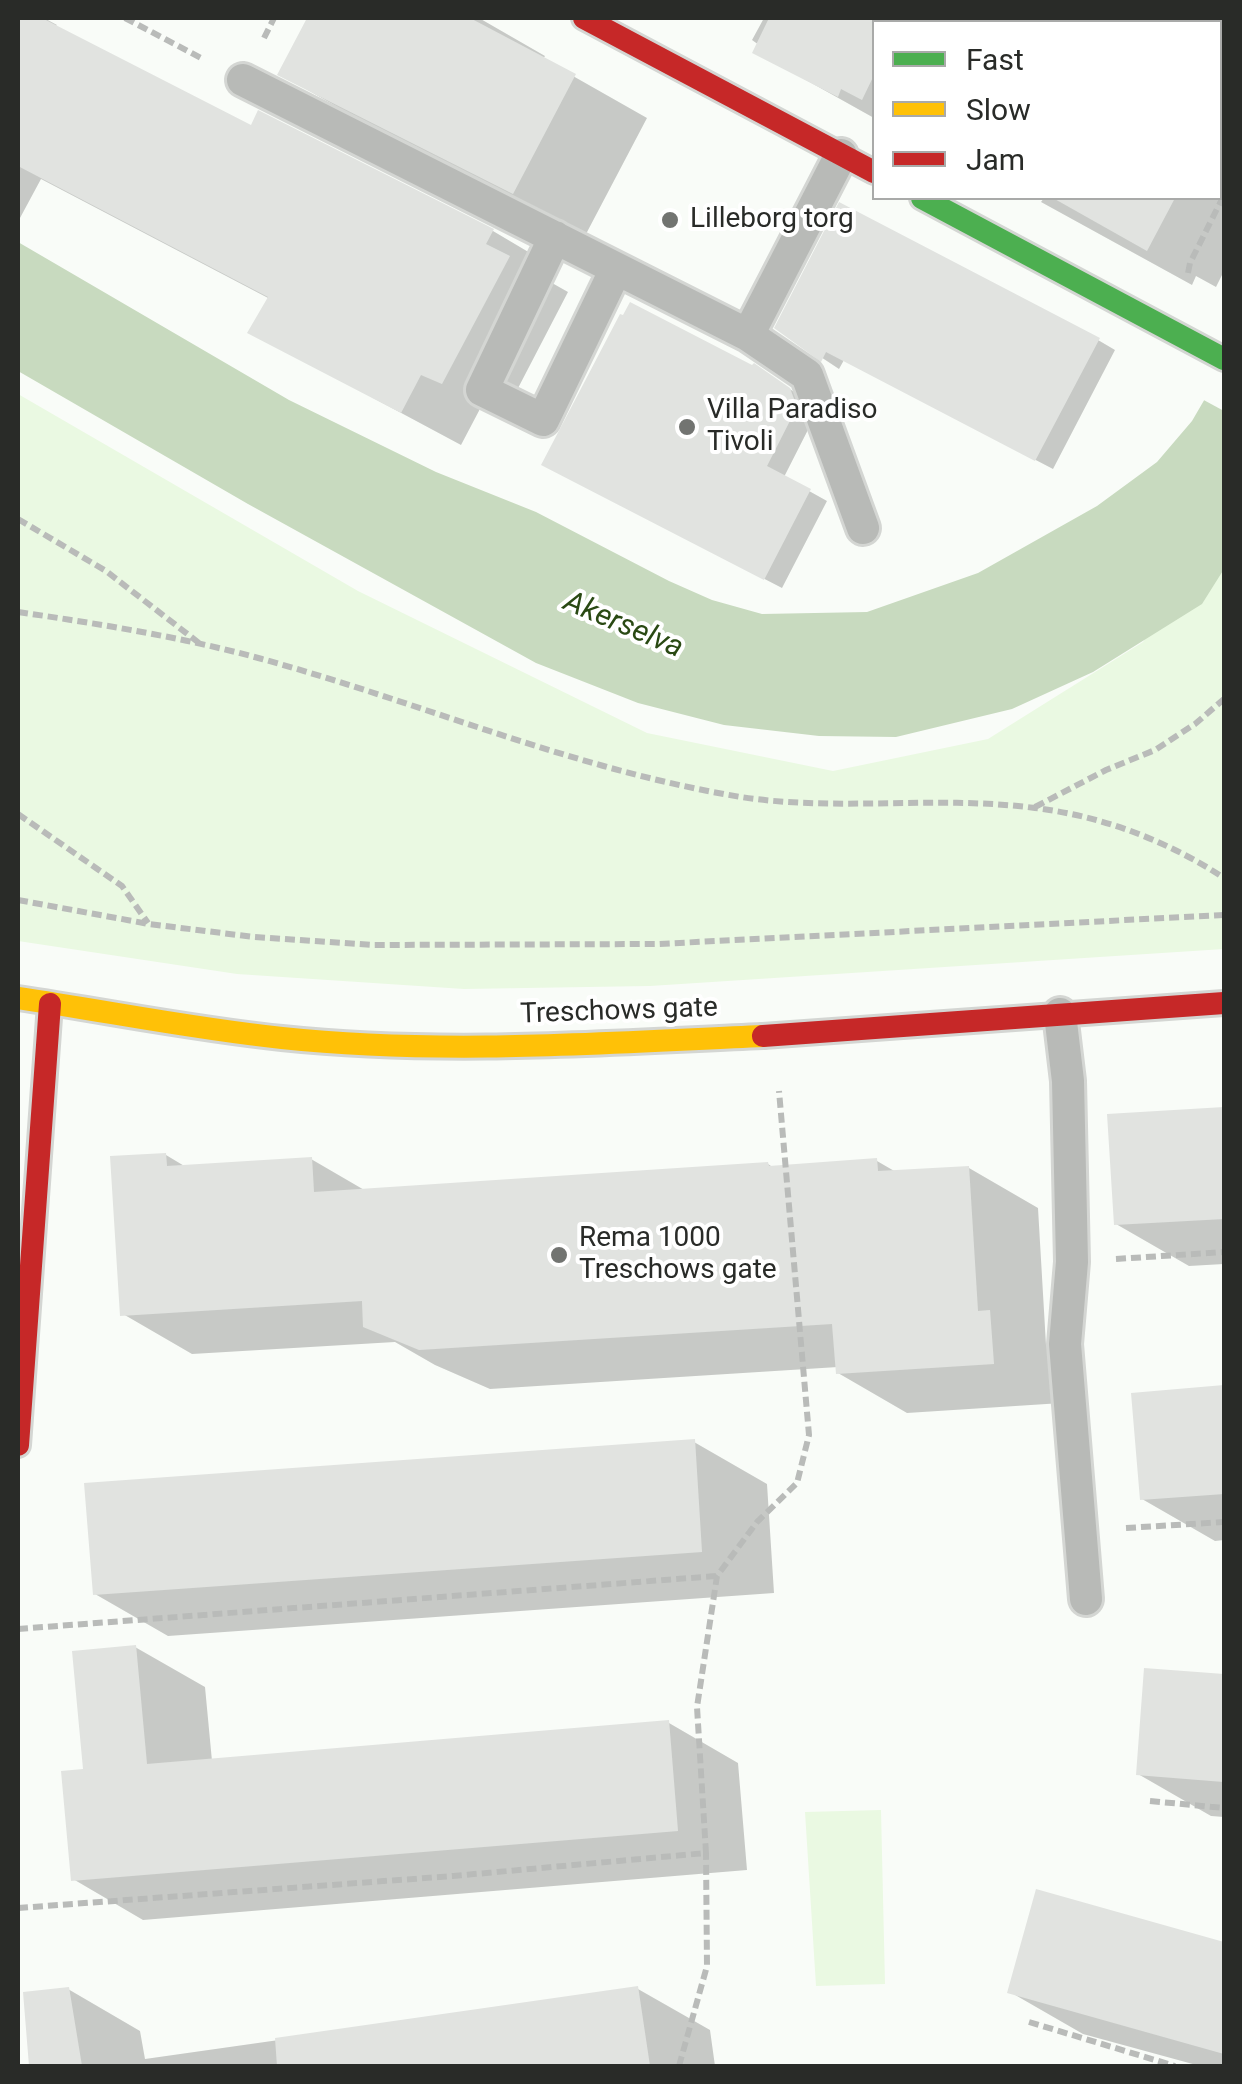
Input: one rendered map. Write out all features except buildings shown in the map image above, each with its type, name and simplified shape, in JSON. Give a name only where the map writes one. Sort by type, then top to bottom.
[{"type":"street","points":[[584,18],[872,171]]},
{"type":"street","points":[[926,200],[1218,355]]},
{"type":"street","name":"Treschows gate","points":[[18,998],[282,1038],[409,1046],[621,1044],[1224,1002]]},
{"type":"street","points":[[18,1446],[50,1004]]},
{"type":"lane","points":[[244,80],[748,335],[807,375],[864,528]]},
{"type":"lane","points":[[748,335],[842,155]]},
{"type":"lane","points":[[555,238],[482,390],[544,420],[616,269]]},
{"type":"lane","points":[[1060,1014],[1068,1081],[1072,1262],[1064,1344],[1086,1600]]},
{"type":"path","points":[[1177,334],[1190,263],[1222,200]]},
{"type":"path","points":[[18,519],[106,571],[200,644]]},
{"type":"path","points":[[18,612],[130,629],[264,660],[608,767],[740,796],[804,804],[1034,808],[1131,831],[1163,843],[1224,878]]},
{"type":"path","points":[[1034,808],[1106,770],[1155,750],[1224,699]]},
{"type":"path","points":[[18,814],[122,886],[149,924]]},
{"type":"path","points":[[18,900],[149,924],[254,937],[374,945],[519,947],[658,944],[1224,915]]},
{"type":"path","points":[[679,2066],[707,1966],[706,1853],[697,1707],[716,1576],[758,1522],[797,1484],[808,1435],[774,1035]]},
{"type":"path","points":[[1072,1262],[1224,1252]]},
{"type":"path","points":[[1080,1530],[1224,1522]]},
{"type":"path","points":[[18,1629],[716,1576]]},
{"type":"path","points":[[1150,1801],[1224,1808]]},
{"type":"path","points":[[18,1908],[706,1853]]},
{"type":"path","points":[[1029,2022],[1176,2066]]},
{"type":"shaded area","points":[[18,394],[358,591],[647,733],[833,771],[988,739],[1143,642],[1224,517],[1224,949],[650,986],[464,989],[237,974],[18,941]]},
{"type":"shaded area","points":[[881,1810],[885,1984],[816,1986],[805,1812]]},
{"type":"water","name":"Akerselva","points":[[18,242],[289,400],[436,472],[536,512],[669,581],[712,600],[762,614],[867,612],[978,573],[1097,506],[1157,462],[1192,421],[1224,366],[1224,569],[1202,604],[1093,672],[1012,709],[896,737],[819,736],[724,725],[638,703],[536,663],[18,371]]},
{"type":"pier","points":[[1224,361],[1224,411],[1200,398]]},
{"type":"traffic: fast","points":[[926,200],[1224,359]]},
{"type":"traffic: slow","points":[[18,998],[216,1030],[342,1043],[462,1047],[763,1036]]},
{"type":"traffic: jam","points":[[584,18],[872,171]]},
{"type":"traffic: jam","points":[[763,1036],[1224,1003]]},
{"type":"traffic: jam","points":[[18,1445],[50,1004]]},
{"type":"place","name":"Lilleborg torg","points":[[670,220]]},
{"type":"place","name":"Villa Paradiso Tivoli","points":[[687,427]]},
{"type":"place","name":"Rema 1000 Treschows gate","points":[[559,1255]]}]
